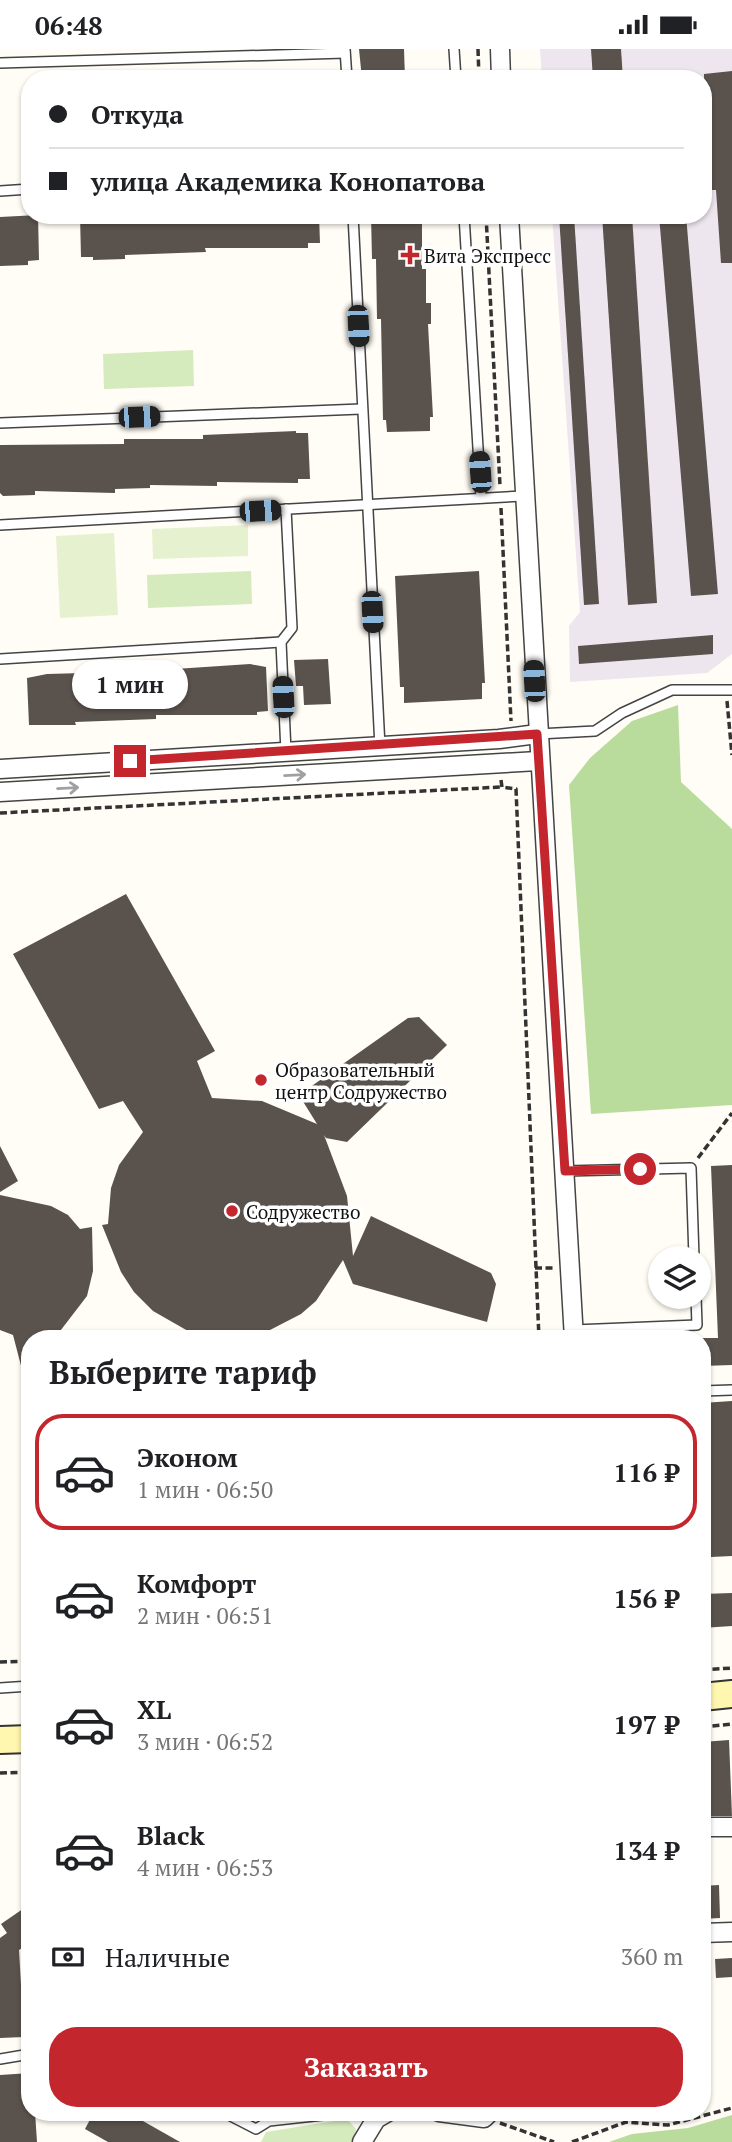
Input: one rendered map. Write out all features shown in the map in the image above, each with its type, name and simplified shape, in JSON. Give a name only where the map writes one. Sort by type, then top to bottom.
[{"type":"main road","points":[[711,1696],[732,1694]]},
{"type":"main road","points":[[0,1740],[21,1739]]},
{"type":"street","points":[[500,49],[501,70]]},
{"type":"street","points":[[509,224],[538,761],[574,1330]]},
{"type":"street","points":[[0,769],[380,747],[537,734]]},
{"type":"street","points":[[0,792],[538,761]]},
{"type":"street","points":[[711,1828],[732,1827]]},
{"type":"street","points":[[711,1933],[732,1933]]},
{"type":"street","points":[[362,2142],[375,2121]]},
{"type":"lane","points":[[454,49],[455,70]]},
{"type":"lane","points":[[0,63],[345,51],[346,70]]},
{"type":"lane","points":[[0,191],[21,190]]},
{"type":"lane","points":[[353,224],[380,747]]},
{"type":"lane","points":[[465,224],[481,498]]},
{"type":"lane","points":[[0,423],[361,409]]},
{"type":"lane","points":[[0,525],[523,496]]},
{"type":"lane","points":[[286,509],[292,628],[281,642],[286,752]]},
{"type":"lane","points":[[0,659],[281,642]]},
{"type":"lane","points":[[537,734],[595,731],[622,713],[672,690],[729,691]]},
{"type":"lane","points":[[565,1171],[691,1168],[694,1246]]},
{"type":"lane","points":[[636,1330],[697,1325],[696,1309]]},
{"type":"lane","points":[[711,1391],[732,1390]]},
{"type":"lane","points":[[0,1688],[21,1687]]},
{"type":"lane","points":[[0,2059],[21,2056]]},
{"type":"lane","points":[[240,2121],[256,2129],[269,2121]]},
{"type":"path","points":[[478,49],[479,70]]},
{"type":"path","points":[[486,224],[511,725],[499,739]]},
{"type":"path","points":[[729,691],[732,755]]},
{"type":"path","points":[[500,764],[502,787]]},
{"type":"path","points":[[0,813],[502,787],[516,789],[540,1330]]},
{"type":"path","points":[[691,1168],[732,1113]]},
{"type":"path","points":[[0,1662],[21,1661]]},
{"type":"path","points":[[711,1669],[732,1668]]},
{"type":"path","points":[[711,1726],[732,1724]]},
{"type":"path","points":[[0,1773],[21,1772]]},
{"type":"path","points":[[711,2114],[732,2108]]},
{"type":"path","points":[[502,2121],[554,2142]]},
{"type":"path","points":[[572,2142],[625,2122],[668,2125],[683,2121]]},
{"type":"shaded area","points":[[540,49],[732,49],[732,654],[707,673],[570,682],[569,626],[580,612],[553,224],[712,224],[712,70],[541,70]]},
{"type":"green space","points":[[193,350],[194,386],[104,389],[103,354]]},
{"type":"green space","points":[[248,525],[248,556],[153,559],[152,529]]},
{"type":"green space","points":[[114,533],[118,615],[60,618],[56,536]]},
{"type":"green space","points":[[251,571],[252,604],[148,608],[147,575]]},
{"type":"green space","points":[[678,705],[681,782],[732,829],[732,1105],[591,1114],[569,785],[590,758],[632,721]]},
{"type":"green space","points":[[732,2115],[732,2142],[609,2142],[632,2134],[688,2128]]},
{"type":"green space","points":[[335,2121],[349,2121],[356,2129],[354,2142],[261,2142],[266,2132]]},
{"type":"building","points":[[359,49],[404,49],[405,70],[361,70]]},
{"type":"building","points":[[591,49],[621,49],[622,70],[592,70]]},
{"type":"building","points":[[732,71],[732,263],[721,263],[716,190],[712,190],[712,73]]},
{"type":"building","points":[[21,216],[21,224],[38,224],[39,260],[28,261],[28,265],[0,266],[0,217]]},
{"type":"building","points":[[80,224],[319,224],[320,243],[308,243],[308,248],[205,248],[206,252],[125,255],[125,259],[93,260],[93,257],[81,257]]},
{"type":"building","points":[[371,224],[422,224],[422,269],[426,269],[426,303],[431,303],[431,324],[428,324],[433,417],[430,417],[430,431],[387,432],[386,420],[383,420],[381,319],[377,319],[376,259],[372,259]]},
{"type":"building","points":[[560,224],[575,224],[599,604],[584,605]]},
{"type":"building","points":[[603,224],[633,224],[657,603],[628,605]]},
{"type":"building","points":[[660,224],[687,224],[718,594],[691,596]]},
{"type":"building","points":[[296,431],[308,433],[310,479],[298,479],[298,483],[150,485],[150,488],[115,489],[115,493],[35,491],[35,495],[3,496],[0,493],[0,445],[124,444],[124,439],[203,439],[203,435]]},
{"type":"building","points":[[479,571],[485,683],[482,683],[482,699],[404,703],[404,687],[400,687],[395,576]]},
{"type":"building","points":[[713,635],[713,654],[579,664],[578,646]]},
{"type":"building","points":[[328,659],[331,704],[304,705],[303,686],[296,686],[294,660]]},
{"type":"building","points":[[250,664],[266,667],[268,711],[257,712],[257,715],[156,715],[156,719],[75,722],[76,725],[29,725],[27,678],[47,674],[120,672],[125,668],[171,666],[175,669]]},
{"type":"building","points":[[126,894],[215,1051],[197,1061],[212,1098],[262,1101],[317,1124],[299,1095],[408,1018],[419,1017],[447,1045],[347,1142],[326,1138],[324,1135],[347,1196],[353,1256],[371,1216],[491,1273],[496,1284],[487,1322],[353,1284],[343,1260],[316,1301],[301,1314],[270,1330],[186,1330],[153,1311],[134,1292],[121,1272],[102,1225],[108,1224],[111,1188],[119,1165],[143,1132],[123,1101],[99,1109],[13,954]]},
{"type":"building","points":[[0,1146],[18,1181],[0,1192]]},
{"type":"building","points":[[732,1165],[732,1365],[711,1366],[711,1338],[718,1338],[711,1166]]},
{"type":"building","points":[[0,1195],[51,1206],[68,1215],[80,1229],[92,1227],[93,1271],[87,1296],[61,1330],[21,1330],[21,1366],[13,1335],[0,1330]]},
{"type":"building","points":[[732,1401],[732,1556],[711,1557],[711,1402]]},
{"type":"building","points":[[732,1593],[732,1626],[711,1627],[711,1594]]},
{"type":"building","points":[[729,1740],[732,1816],[711,1816],[711,1741]]},
{"type":"building","points":[[711,1885],[719,1885],[720,1918],[711,1918]]},
{"type":"building","points":[[21,1910],[21,2037],[0,2038],[0,1938],[7,1933],[1,1924]]},
{"type":"building","points":[[732,1958],[732,1977],[716,1978],[715,1959]]},
{"type":"building","points":[[21,2074],[21,2121],[36,2121],[37,2142],[0,2142],[0,2075]]},
{"type":"building","points":[[89,2121],[143,2121],[180,2142],[108,2142],[85,2129]]},
{"type":"place","name":"Вита Экспресс","points":[[410,255]]},
{"type":"place","name":"Образовательный центр Содружество","points":[[261,1080]]},
{"type":"place","name":"Содружество","points":[[232,1211]]},
{"type":"route","points":[[130,761],[499,739],[537,734],[565,1171],[640,1169]]}]
